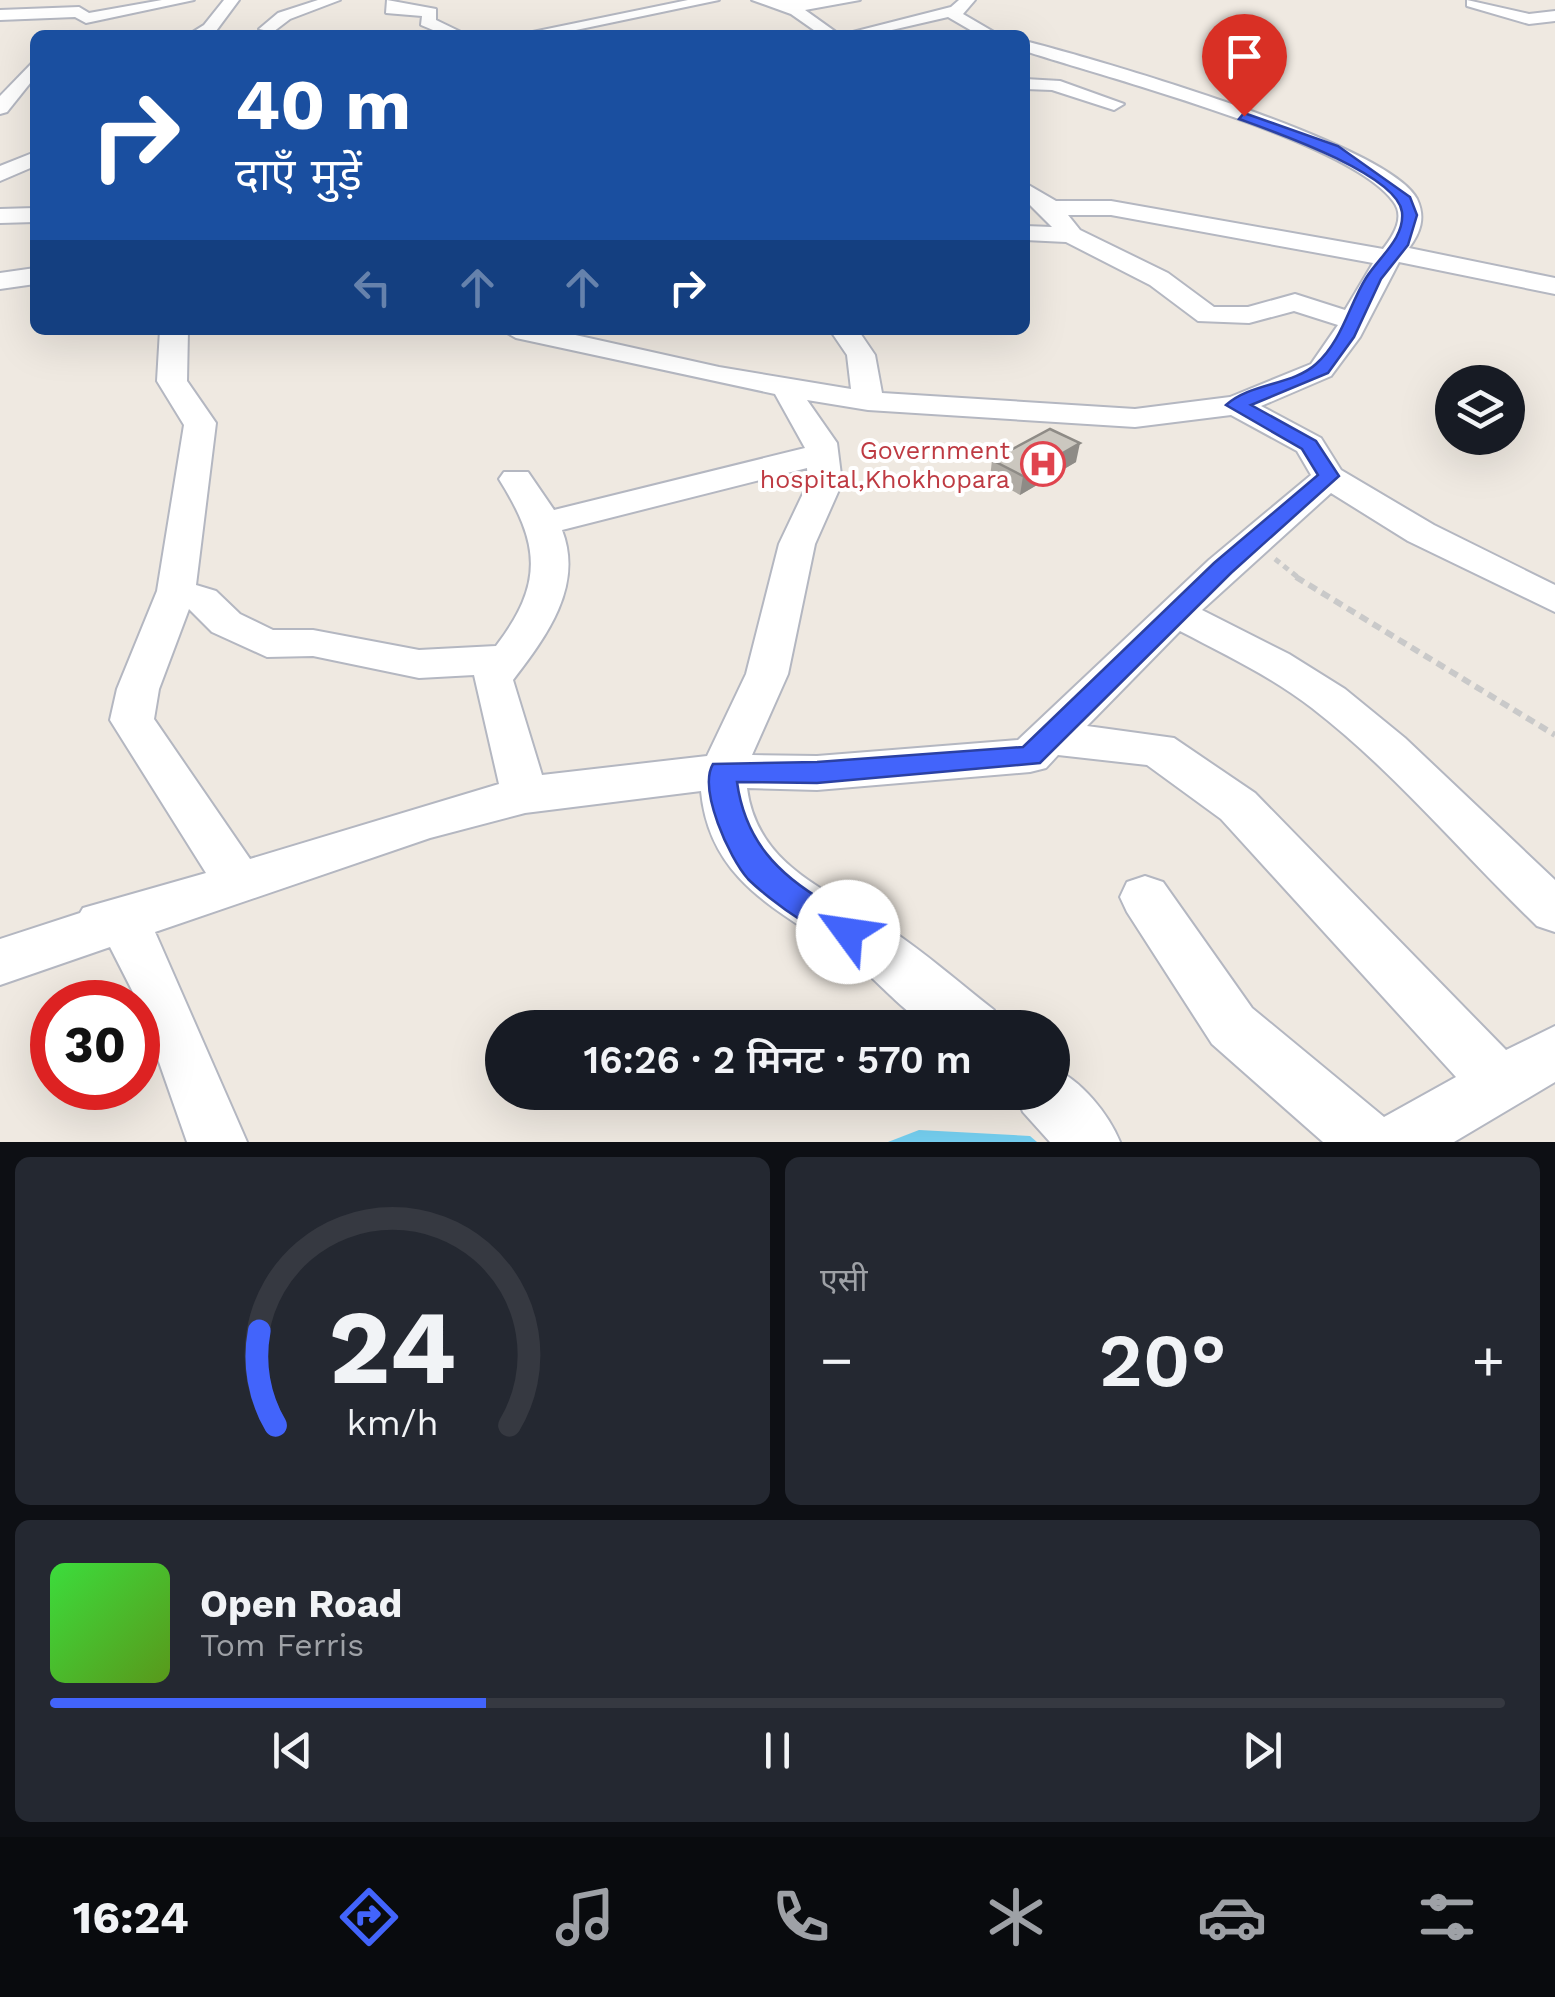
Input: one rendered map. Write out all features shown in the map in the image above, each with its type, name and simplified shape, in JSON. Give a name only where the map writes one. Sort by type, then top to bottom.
[{"type":"street","points":[[84,6],[86,18],[187,0]]},
{"type":"street","points":[[206,30],[232,0]]},
{"type":"street","points":[[267,29],[284,16],[335,0],[353,1]]},
{"type":"street","points":[[394,0],[391,10],[431,12],[427,22],[447,30]]},
{"type":"street","points":[[557,30],[712,0]]},
{"type":"street","points":[[759,0],[789,8],[824,30]]},
{"type":"street","points":[[789,8],[853,0]]},
{"type":"street","points":[[1472,4],[1529,19],[1555,16]]},
{"type":"street","points":[[868,30],[962,5]]},
{"type":"street","points":[[962,5],[956,16],[979,30]]},
{"type":"street","points":[[0,15],[84,6]]},
{"type":"street","points":[[64,30],[84,6]]},
{"type":"street","points":[[624,19],[648,29]]},
{"type":"street","points":[[538,335],[719,376],[868,401],[1135,418],[1236,405],[1321,370],[1410,225],[1405,200],[1334,148],[1030,48]]},
{"type":"street","points":[[6,112],[28,81]]},
{"type":"street","points":[[1030,84],[1054,85],[1114,104]]},
{"type":"street","points":[[0,174],[30,160]]},
{"type":"street","points":[[1030,194],[1050,208],[1071,234],[1158,279],[1208,315],[1250,315],[1295,302],[1354,321]]},
{"type":"street","points":[[1050,208],[1111,208],[1555,286]]},
{"type":"street","points":[[0,216],[30,215]]},
{"type":"street","points":[[1030,234],[1071,234]]},
{"type":"street","points":[[0,282],[30,277]]},
{"type":"street","points":[[173,335],[169,376],[175,398],[200,423],[176,592],[138,689],[132,720],[239,883]]},
{"type":"street","points":[[847,335],[860,355],[868,401]]},
{"type":"street","points":[[791,386],[790,398],[821,443],[825,483],[797,544],[766,674],[722,771],[727,814],[756,868],[801,904],[872,946],[952,1010]]},
{"type":"street","points":[[1236,405],[1310,445],[1329,476],[1421,533],[1555,600]]},
{"type":"street","points":[[546,523],[821,454]]},
{"type":"street","points":[[0,962],[426,821],[526,795],[722,771],[817,773],[1030,756],[1176,613],[1329,476]]},
{"type":"street","points":[[516,479],[546,523],[553,557],[544,607],[492,679],[526,795]]},
{"type":"street","points":[[176,592],[202,600],[226,623],[268,644],[313,643],[419,664],[508,659]]},
{"type":"street","points":[[1176,613],[1283,669],[1330,700],[1405,764],[1487,850],[1555,911]]},
{"type":"street","points":[[1047,738],[1158,750],[1238,806],[1500,1084]]},
{"type":"street","points":[[1145,897],[1232,1026],[1368,1142]]},
{"type":"street","points":[[0,941],[123,919]]},
{"type":"street","points":[[123,919],[162,1001],[216,1142]]},
{"type":"street","points":[[1398,1142],[1555,1052]]},
{"type":"street","points":[[1061,1110],[1090,1142]]},
{"type":"path","points":[[1260,540],[1281,568],[1555,735]]},
{"type":"water","points":[[919,1130],[1030,1136],[1037,1142],[888,1142]]},
{"type":"building","points":[[1050,429],[1080,443],[1023,476],[992,460]]},
{"type":"place","name":"Government hospital,Khokhopara","points":[[1043,464]]},
{"type":"route","points":[[848,932],[801,904],[756,868],[727,814],[722,771],[817,773],[1030,756],[1222,568],[1260,540],[1329,476],[1310,445],[1236,405],[1321,370],[1346,337],[1374,278],[1407,234],[1410,215],[1405,200],[1366,167],[1334,148],[1244,116]]}]
